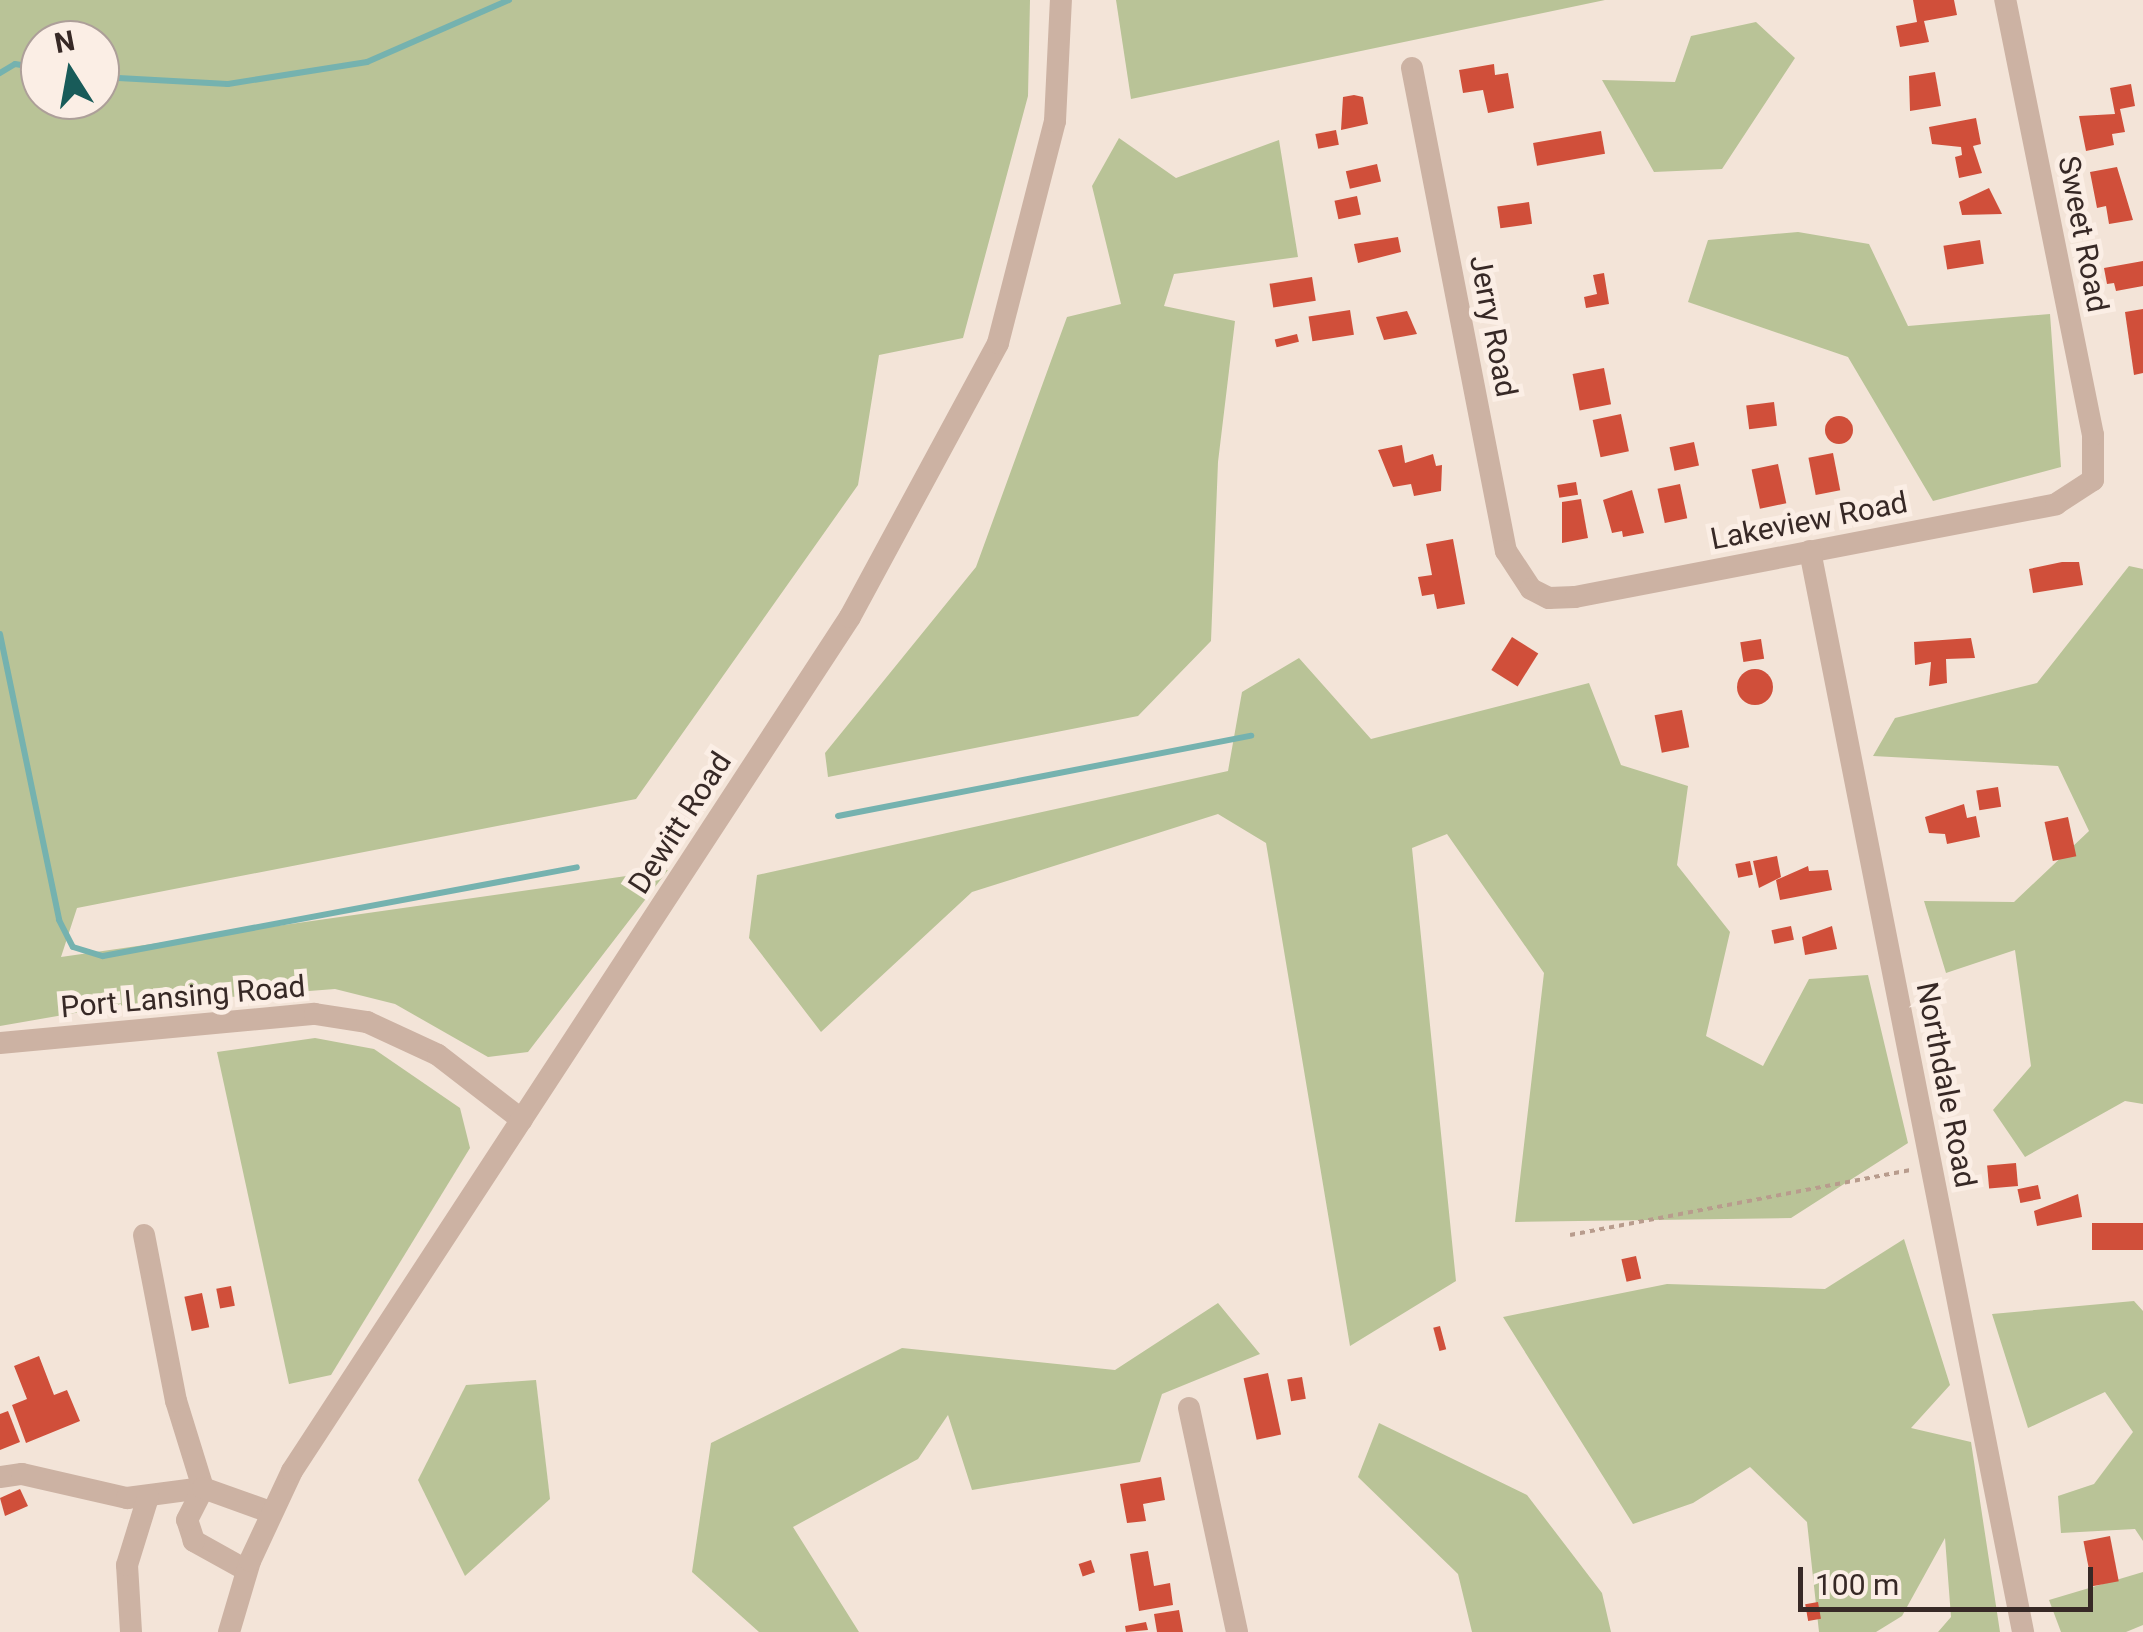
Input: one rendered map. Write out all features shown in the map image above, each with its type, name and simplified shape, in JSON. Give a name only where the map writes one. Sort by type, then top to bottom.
[{"type":"street","name":"Dewitt Road","points":[[229,1632],[246,1570],[270,1512],[850,617],[998,342],[1055,120],[1061,0]]},
{"type":"street","name":"Sweet Road","points":[[2005,0],[2093,435],[2092,480]]},
{"type":"street","name":"Jerry Road","points":[[1412,68],[1506,552],[1531,589]]},
{"type":"street","name":"Lakeview Road","points":[[1531,589],[1550,598],[1575,597],[2056,504],[2092,480]]},
{"type":"street","name":"Northdale Road","points":[[1810,550],[2024,1632]]},
{"type":"street","name":"Port Lansing Road","points":[[0,1044],[315,1014],[367,1022],[438,1055],[522,1120]]},
{"type":"street","points":[[144,1235],[176,1401],[203,1488],[187,1520],[194,1541],[246,1570]]},
{"type":"street","points":[[1189,1408],[1237,1632]]},
{"type":"street","points":[[0,1477],[22,1474],[148,1497],[203,1488],[270,1512]]},
{"type":"street","points":[[131,1632],[127,1565],[148,1497]]},
{"type":"path","points":[[1570,1234],[1932,1166]]},
{"type":"green space","points":[[0,0],[1030,0],[1028,96],[963,338],[879,355],[858,485],[636,799],[77,908],[61,957],[668,870],[528,1052],[488,1057],[395,1004],[335,989],[115,1006],[0,1026]]},
{"type":"green space","points":[[1116,0],[1605,0],[1131,99]]},
{"type":"green space","points":[[1756,22],[1795,58],[1722,169],[1654,172],[1602,80],[1675,82],[1691,36]]},
{"type":"green space","points":[[1119,138],[1176,178],[1279,140],[1298,257],[1174,274],[1164,306],[1235,321],[1218,462],[1211,641],[1138,716],[828,777],[825,753],[976,567],[1067,317],[1121,304],[1092,186]]},
{"type":"green space","points":[[1798,232],[1869,244],[1908,326],[2050,314],[2061,467],[1933,501],[1848,357],[1688,302],[1708,240]]},
{"type":"green space","points":[[2129,566],[2143,569],[2143,1104],[2125,1101],[2025,1157],[1993,1110],[2031,1066],[2015,950],[1946,973],[1924,901],[2014,902],[2089,831],[2058,766],[1873,756],[1895,718],[2037,683]]},
{"type":"green space","points":[[1299,658],[1371,739],[1589,683],[1621,765],[1688,786],[1677,865],[1730,932],[1706,1036],[1763,1066],[1809,979],[1868,975],[1908,1143],[1791,1218],[1515,1222],[1544,973],[1447,834],[1412,848],[1456,1281],[1350,1346],[1266,843],[1218,814],[972,892],[821,1032],[749,938],[757,875],[1228,771],[1242,692]]},
{"type":"green space","points":[[315,1038],[374,1049],[460,1108],[470,1148],[331,1375],[289,1384],[217,1052]]},
{"type":"green space","points":[[1904,1239],[1950,1385],[1911,1428],[1971,1442],[2000,1632],[1938,1632],[1951,1617],[1945,1538],[1902,1616],[1876,1632],[1819,1632],[1807,1522],[1750,1467],[1693,1503],[1633,1524],[1503,1317],[1667,1284],[1825,1289]]},
{"type":"green space","points":[[2134,1301],[2143,1311],[2143,1541],[2135,1529],[2061,1533],[2058,1496],[2094,1484],[2133,1432],[2105,1392],[2028,1428],[1992,1314]]},
{"type":"green space","points":[[1218,1303],[1260,1354],[1162,1394],[1140,1462],[972,1490],[948,1415],[918,1459],[793,1527],[859,1632],[759,1632],[692,1572],[711,1443],[902,1348],[1115,1370]]},
{"type":"green space","points":[[536,1380],[550,1499],[465,1576],[418,1480],[466,1385]]},
{"type":"green space","points":[[1379,1423],[1527,1495],[1602,1593],[1611,1632],[1472,1632],[1458,1574],[1358,1477]]},
{"type":"green space","points":[[2143,1572],[2143,1625],[2126,1632],[2061,1632],[2049,1600]]},
{"type":"building","points":[[1913,0],[1954,0],[1957,15],[1924,21],[1929,42],[1900,47],[1896,26],[1917,22]]},
{"type":"building","points":[[1494,64],[1495,75],[1508,73],[1514,108],[1488,113],[1483,90],[1463,93],[1459,70]]},
{"type":"building","points":[[1935,72],[1941,106],[1910,111],[1909,76]]},
{"type":"building","points":[[2131,84],[2135,106],[2120,109],[2125,132],[2112,134],[2114,145],[2086,151],[2079,116],[2115,114],[2110,88]]},
{"type":"building","points":[[1343,97],[1363,97],[1368,124],[1341,130]]},
{"type":"building","points":[[1976,118],[1981,144],[1973,146],[1982,173],[1959,178],[1955,157],[1962,155],[1961,147],[1932,144],[1929,127]]},
{"type":"building","points":[[1336,130],[1339,145],[1318,149],[1315,134]]},
{"type":"building","points":[[1601,131],[1605,154],[1537,166],[1533,143]]},
{"type":"building","points":[[1377,164],[1381,182],[1350,189],[1346,171]]},
{"type":"building","points":[[2117,167],[2133,220],[2109,224],[2106,206],[2097,208],[2090,172]]},
{"type":"building","points":[[1989,188],[2002,214],[1962,215],[1959,202]]},
{"type":"building","points":[[1357,196],[1361,215],[1338,219],[1335,201]]},
{"type":"building","points":[[1529,202],[1532,224],[1500,228],[1497,206]]},
{"type":"building","points":[[1398,237],[1401,252],[1358,263],[1354,244]]},
{"type":"building","points":[[1980,240],[1984,264],[1947,269],[1943,246]]},
{"type":"building","points":[[2143,261],[2143,286],[2116,291],[2114,283],[2107,284],[2104,268]]},
{"type":"building","points":[[1604,273],[1609,304],[1586,308],[1584,297],[1597,294],[1593,275]]},
{"type":"building","points":[[1312,277],[1316,301],[1273,307],[1270,284]]},
{"type":"building","points":[[2143,309],[2143,373],[2134,375],[2125,312]]},
{"type":"building","points":[[1350,310],[1354,335],[1312,341],[1309,317]]},
{"type":"building","points":[[1407,311],[1417,334],[1384,340],[1376,317]]},
{"type":"building","points":[[1297,334],[1299,342],[1277,347],[1275,340]]},
{"type":"building","points":[[1604,368],[1611,404],[1580,410],[1573,374]]},
{"type":"building","points":[[1774,402],[1777,426],[1749,429],[1746,405]]},
{"type":"building","points":[[1621,414],[1629,451],[1601,457],[1593,420]]},
{"type":"building","points":[[1839,416],[1849,420],[1853,430],[1849,440],[1839,444],[1829,440],[1825,430],[1829,420]]},
{"type":"building","points":[[1694,442],[1699,465],[1675,471],[1670,447]]},
{"type":"building","points":[[1402,445],[1405,463],[1433,454],[1436,466],[1442,465],[1441,491],[1414,496],[1411,484],[1393,487],[1378,450]]},
{"type":"building","points":[[1833,453],[1840,490],[1816,495],[1808,458]]},
{"type":"building","points":[[1778,464],[1786,503],[1760,509],[1752,470]]},
{"type":"building","points":[[1576,482],[1578,495],[1559,498],[1557,485]]},
{"type":"building","points":[[1680,484],[1687,518],[1665,523],[1658,489]]},
{"type":"building","points":[[1632,490],[1644,533],[1623,537],[1622,531],[1612,533],[1603,500]]},
{"type":"building","points":[[1581,499],[1588,538],[1562,543],[1562,502]]},
{"type":"building","points":[[1453,539],[1465,604],[1437,609],[1434,594],[1422,596],[1418,577],[1432,575],[1426,544]]},
{"type":"building","points":[[2079,562],[2083,585],[2033,593],[2029,569]]},
{"type":"building","points":[[1512,637],[1538,653],[1518,687],[1491,670]]},
{"type":"building","points":[[1971,638],[1975,658],[1946,659],[1947,683],[1929,686],[1931,662],[1915,665],[1914,642]]},
{"type":"building","points":[[1761,639],[1764,659],[1743,662],[1740,642]]},
{"type":"building","points":[[1755,669],[1767,675],[1773,687],[1767,699],[1755,705],[1743,699],[1737,687],[1743,675]]},
{"type":"building","points":[[1682,710],[1689,747],[1662,753],[1655,715]]},
{"type":"building","points":[[1998,787],[2001,807],[1979,810],[1976,790]]},
{"type":"building","points":[[1964,804],[1967,818],[1976,816],[1980,837],[1947,844],[1945,834],[1929,833],[1925,817]]},
{"type":"building","points":[[2068,817],[2076,856],[2053,861],[2045,822]]},
{"type":"building","points":[[1777,856],[1781,877],[1759,888],[1753,861]]},
{"type":"building","points":[[1750,861],[1753,875],[1738,878],[1735,864]]},
{"type":"building","points":[[1808,866],[1809,871],[1828,870],[1832,890],[1780,900],[1776,880]]},
{"type":"building","points":[[1791,926],[1794,940],[1774,944],[1771,930]]},
{"type":"building","points":[[1832,926],[1837,949],[1805,955],[1802,937]]},
{"type":"building","points":[[2016,1163],[2018,1186],[1989,1188],[1987,1166]]},
{"type":"building","points":[[2038,1185],[2041,1199],[2020,1203],[2017,1189]]},
{"type":"building","points":[[2078,1194],[2082,1217],[2037,1226],[2034,1211]]},
{"type":"building","points":[[2092,1223],[2143,1223],[2143,1250],[2092,1250]]},
{"type":"building","points":[[1636,1256],[1641,1278],[1627,1282],[1621,1259]]},
{"type":"building","points":[[231,1286],[235,1306],[220,1308],[216,1289]]},
{"type":"building","points":[[202,1293],[209,1327],[192,1331],[184,1297]]},
{"type":"building","points":[[1440,1326],[1446,1349],[1439,1351],[1433,1328]]},
{"type":"building","points":[[39,1356],[54,1395],[67,1390],[80,1421],[26,1443],[12,1405],[27,1399],[14,1366]]},
{"type":"building","points":[[1268,1373],[1281,1435],[1257,1440],[1244,1378]]},
{"type":"building","points":[[1302,1377],[1306,1399],[1291,1401],[1287,1380]]},
{"type":"building","points":[[8,1411],[20,1442],[0,1450],[0,1414]]},
{"type":"building","points":[[1161,1477],[1165,1500],[1143,1504],[1146,1521],[1127,1523],[1120,1484]]},
{"type":"building","points":[[20,1489],[28,1506],[5,1516],[0,1498]]},
{"type":"building","points":[[2110,1536],[2119,1581],[2092,1586],[2083,1541]]},
{"type":"building","points":[[1148,1551],[1154,1586],[1170,1583],[1173,1605],[1139,1611],[1130,1554]]},
{"type":"building","points":[[1091,1560],[1095,1572],[1083,1576],[1079,1564]]},
{"type":"building","points":[[1818,1602],[1821,1619],[1808,1621],[1805,1604]]},
{"type":"building","points":[[1179,1610],[1183,1632],[1157,1632],[1154,1614]]},
{"type":"building","points":[[1146,1622],[1148,1630],[1126,1632],[1125,1626]]},
{"type":"waterway","points":[[120,78],[228,84],[367,62],[509,0]]},
{"type":"waterway","points":[[0,73],[20,65]]},
{"type":"waterway","points":[[0,634],[59,920],[73,947],[103,956],[577,867]]},
{"type":"waterway","points":[[838,816],[1251,736]]}]
